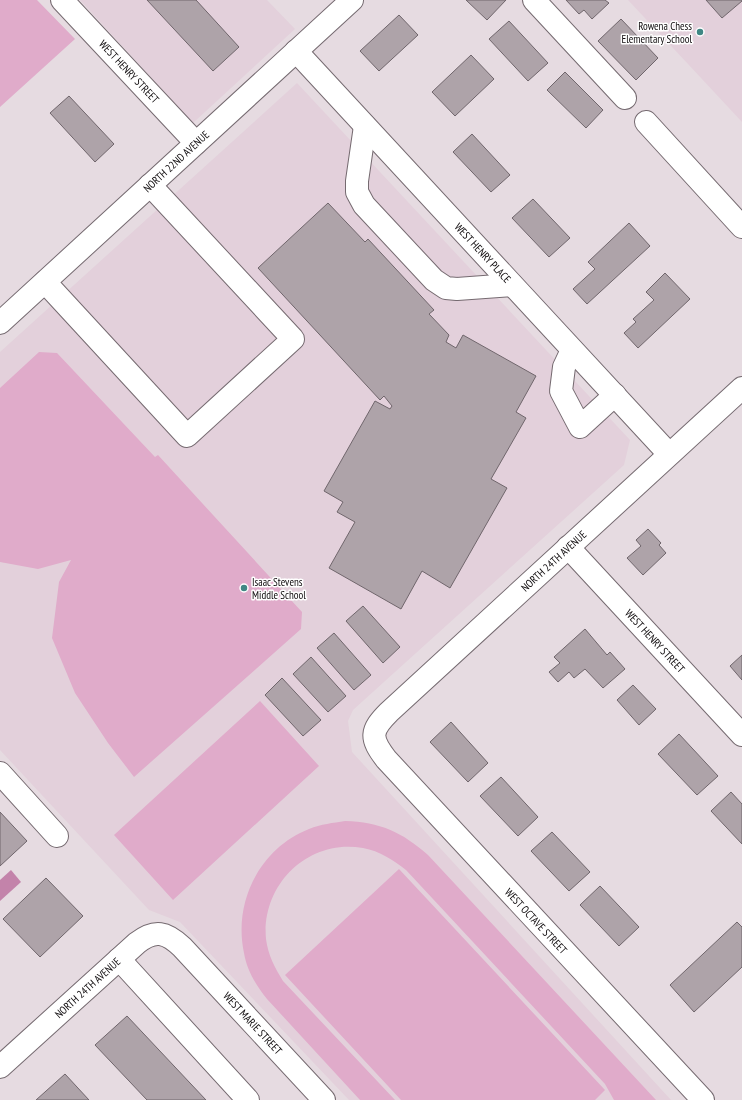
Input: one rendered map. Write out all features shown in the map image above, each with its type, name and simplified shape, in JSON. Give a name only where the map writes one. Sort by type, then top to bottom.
[{"type":"street","name":"WEST HENRY STREET","points":[[62,0],[196,143]]},
{"type":"street","name":"NORTH 22ND AVENUE","points":[[0,323],[352,0]]},
{"type":"street","points":[[534,0],[625,98]]},
{"type":"street","name":"WEST HENRY PLACE","points":[[296,51],[669,454]]},
{"type":"street","points":[[646,122],[742,227]]},
{"type":"street","points":[[365,126],[357,181],[358,192],[364,205],[434,280],[446,288],[457,289],[512,285]]},
{"type":"street","points":[[45,282],[187,436],[293,339],[150,185]]},
{"type":"street","points":[[572,350],[564,367],[561,391],[580,427],[615,395]]},
{"type":"street","name":"NORTH 24TH AVENUE","points":[[374,739],[375,729],[388,712],[742,388]]},
{"type":"street","name":"WEST HENRY STREET","points":[[568,547],[742,735]]},
{"type":"street","name":"WEST OCTAVE STREET","points":[[374,739],[378,749],[386,759],[703,1100]]},
{"type":"street","points":[[0,773],[57,836]]},
{"type":"street","name":"NORTH 24TH AVENUE","points":[[0,1068],[146,936],[162,934],[168,936],[182,947]]},
{"type":"street","name":"WEST MARIE STREET","points":[[182,947],[324,1100]]},
{"type":"street","points":[[119,959],[248,1100]]},
{"type":"shaded area","points":[[0,0],[37,0],[75,39],[0,107]]},
{"type":"shaded area","points":[[80,0],[267,0],[295,29],[193,123]]},
{"type":"shaded area","name":"Rowena Chess Elementary School","points":[[628,0],[742,0],[742,122],[688,64]]},
{"type":"shaded area","name":"Isaac Stevens Middle School","points":[[297,83],[630,440],[624,465],[353,710],[348,721],[352,752],[671,1100],[349,1100],[180,922],[149,910],[0,750],[0,352]]},
{"type":"shaded area","points":[[39,352],[57,353],[155,457],[158,455],[302,612],[301,629],[134,777],[108,743],[75,693],[52,638],[59,582],[71,560],[38,569],[0,562],[0,388]]},
{"type":"shaded area","points":[[260,701],[319,766],[173,900],[114,835]]},
{"type":"shaded area","points":[[345,821],[380,826],[400,834],[428,855],[656,1100],[614,1100],[605,1084],[406,870],[391,859],[375,851],[363,848],[343,847],[324,850],[307,858],[292,870],[280,884],[271,901],[266,919],[266,939],[272,961],[283,981],[395,1100],[360,1100],[267,999],[259,988],[252,978],[247,966],[242,934],[243,915],[247,896],[254,879],[264,863],[277,849],[292,838],[309,829]]},
{"type":"shaded area","points":[[399,869],[605,1090],[595,1100],[401,1100],[285,975]]},
{"type":"shaded area","points":[[11,870],[21,882],[0,901],[0,880]]},
{"type":"building","points":[[147,0],[196,0],[239,47],[213,71]]},
{"type":"building","points":[[466,0],[506,0],[487,20]]},
{"type":"building","points":[[566,0],[605,0],[609,3],[592,19],[584,10],[579,14]]},
{"type":"building","points":[[706,0],[742,0],[742,1],[722,18]]},
{"type":"building","points":[[399,15],[418,35],[379,71],[360,51]]},
{"type":"building","points":[[621,19],[658,58],[636,80],[598,41]]},
{"type":"building","points":[[509,21],[548,63],[528,81],[489,39]]},
{"type":"building","points":[[471,55],[494,79],[455,116],[432,92]]},
{"type":"building","points":[[565,72],[603,110],[586,128],[547,90]]},
{"type":"building","points":[[69,96],[114,144],[95,162],[50,113]]},
{"type":"building","points":[[472,134],[510,175],[491,192],[453,152]]},
{"type":"building","points":[[533,199],[570,238],[549,257],[512,218]]},
{"type":"building","points":[[328,203],[365,242],[368,239],[434,310],[429,314],[449,335],[446,342],[456,348],[463,335],[536,376],[516,412],[526,418],[491,479],[507,488],[450,588],[422,571],[401,609],[329,568],[355,522],[337,512],[343,502],[324,491],[375,401],[390,409],[392,406],[384,396],[380,400],[258,268]]},
{"type":"building","points":[[629,223],[650,246],[587,304],[573,289],[595,269],[588,262]]},
{"type":"building","points":[[665,273],[690,299],[638,348],[624,333],[636,322],[633,319],[654,300],[646,292]]},
{"type":"building","points":[[648,529],[661,543],[659,545],[666,553],[643,575],[627,558],[641,546],[636,540]]},
{"type":"building","points":[[363,606],[400,647],[383,663],[346,621]]},
{"type":"building","points":[[585,629],[607,655],[610,652],[625,669],[603,688],[585,669],[574,678],[569,672],[558,682],[549,672],[560,663],[554,657]]},
{"type":"building","points":[[334,633],[371,675],[354,690],[317,648]]},
{"type":"building","points":[[742,655],[742,680],[730,666]]},
{"type":"building","points":[[311,657],[346,696],[328,712],[293,674]]},
{"type":"building","points":[[282,678],[321,720],[303,736],[265,695]]},
{"type":"building","points":[[633,685],[656,709],[639,725],[617,700]]},
{"type":"building","points":[[451,722],[488,763],[468,782],[430,742]]},
{"type":"building","points":[[679,734],[718,776],[697,795],[658,754]]},
{"type":"building","points":[[501,777],[538,817],[518,836],[480,796]]},
{"type":"building","points":[[731,792],[742,804],[742,844],[711,811]]},
{"type":"building","points":[[0,812],[27,841],[0,866]]},
{"type":"building","points":[[552,832],[590,872],[569,891],[531,851]]},
{"type":"building","points":[[46,878],[83,916],[40,957],[3,919]]},
{"type":"building","points":[[600,886],[639,927],[619,946],[580,905]]},
{"type":"building","points":[[737,922],[742,927],[742,967],[694,1012],[670,985]]},
{"type":"building","points":[[127,1016],[206,1100],[147,1100],[95,1045]]},
{"type":"building","points":[[65,1074],[89,1100],[36,1100]]},
{"type":"place","name":"Rowena Chess Elementary School","points":[[700,32]]},
{"type":"place","name":"Isaac Stevens Middle School","points":[[244,588]]}]
